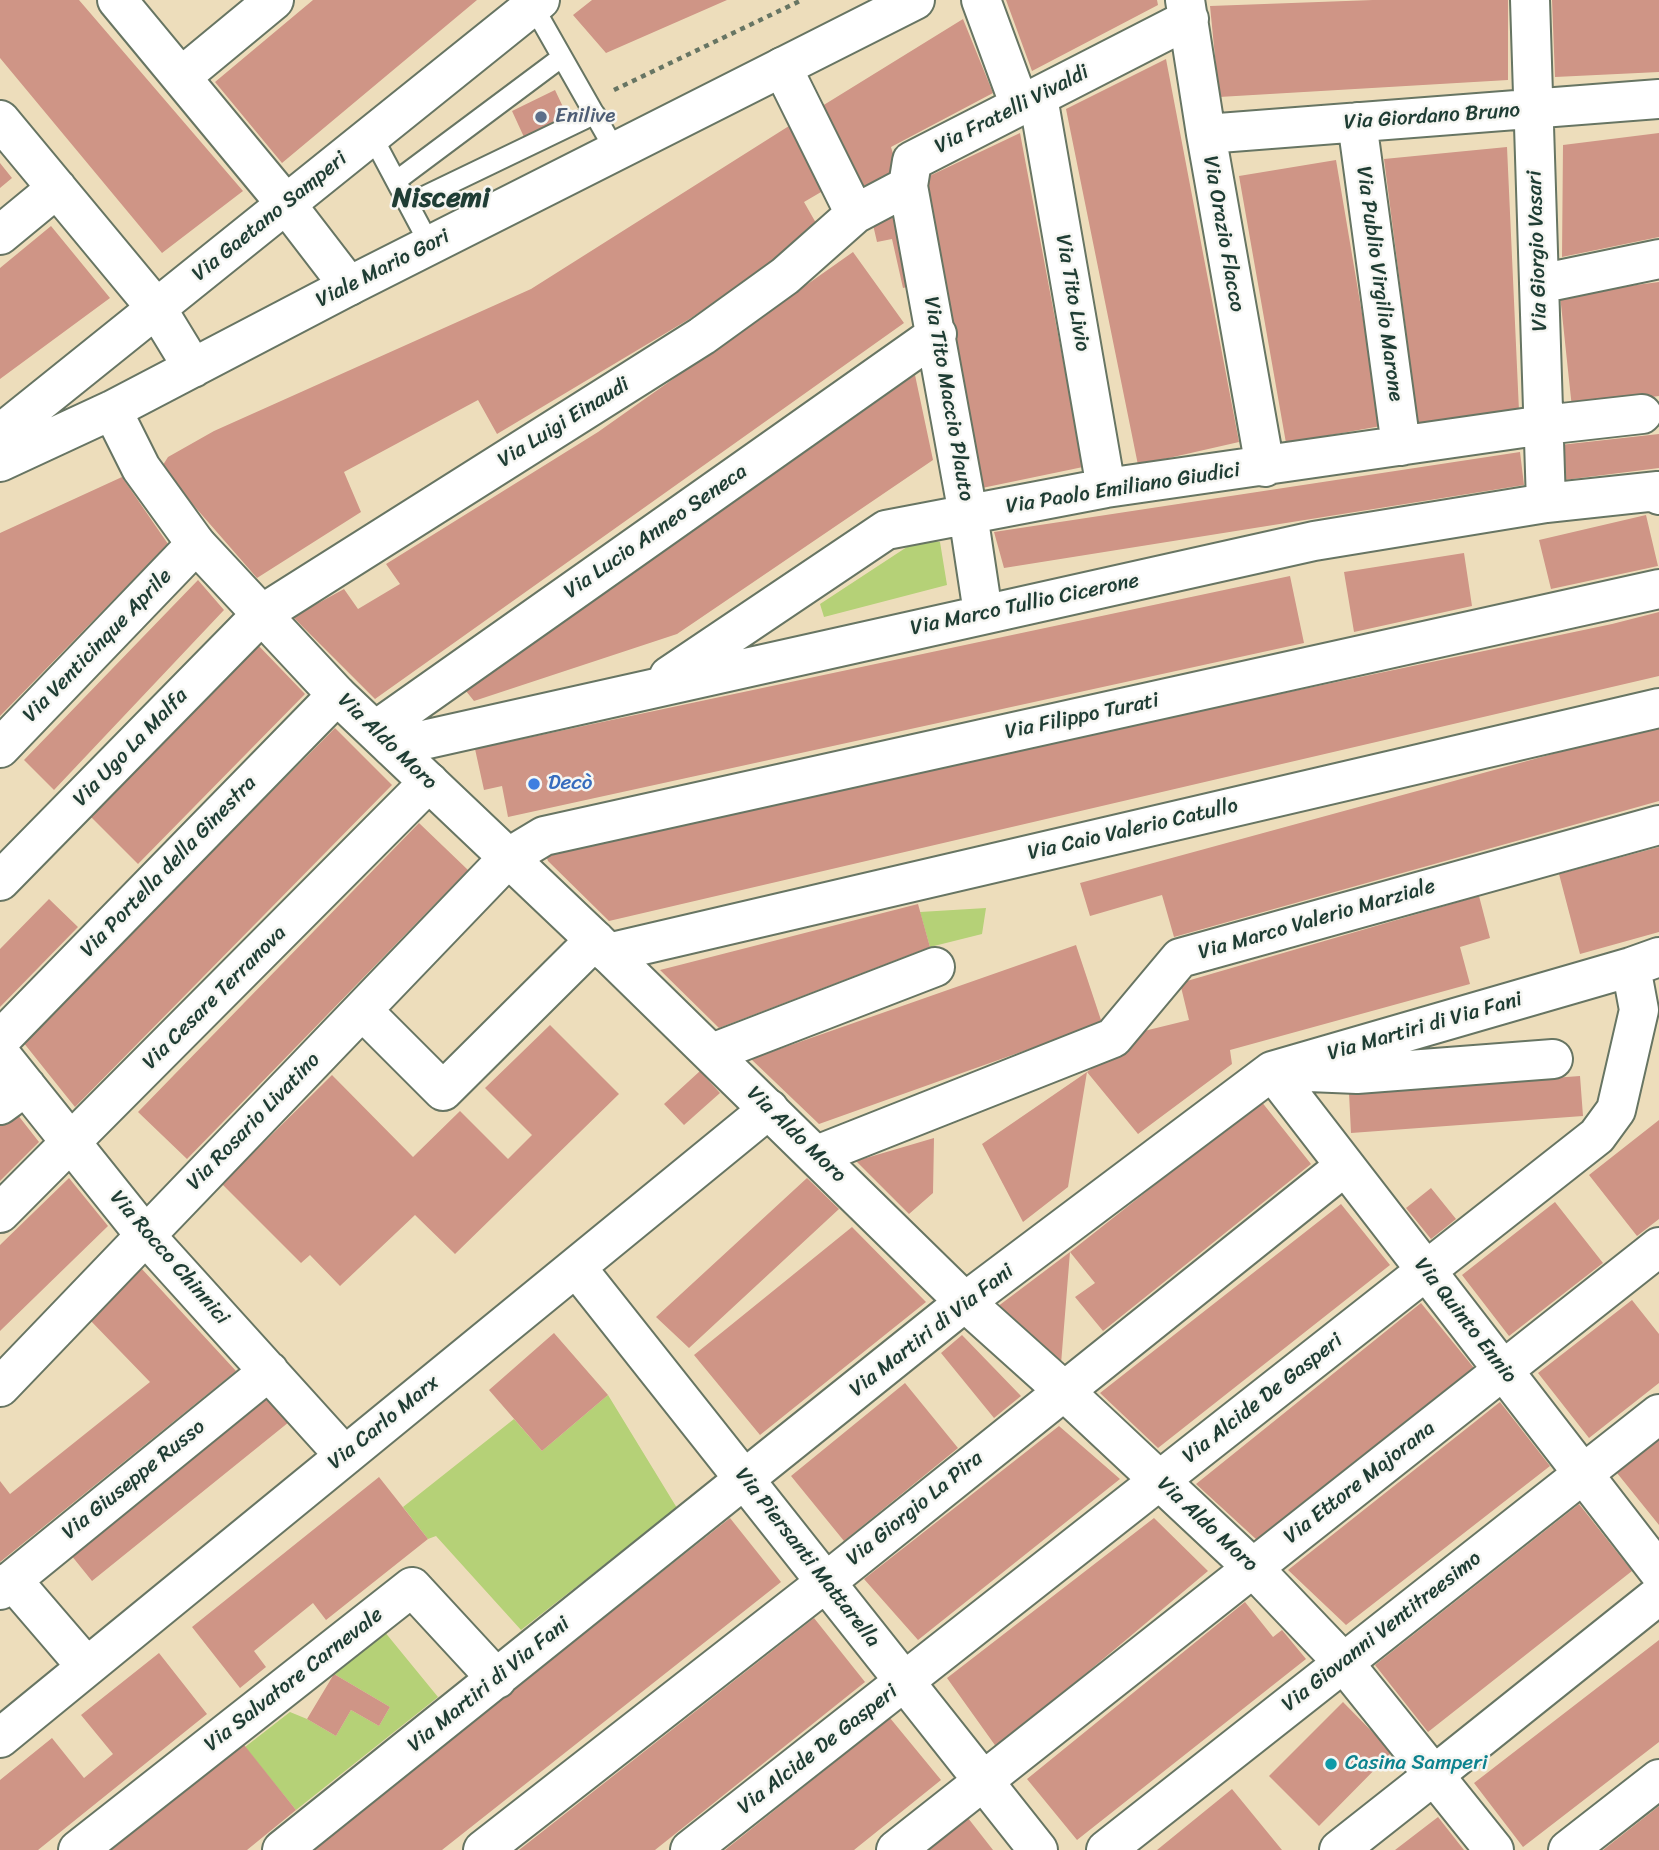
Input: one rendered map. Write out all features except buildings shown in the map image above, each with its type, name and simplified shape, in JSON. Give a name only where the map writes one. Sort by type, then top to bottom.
[{"type":"street","points":[[117,0],[286,204],[349,286]]},
{"type":"street","points":[[181,77],[274,0]]},
{"type":"street","name":"Viale Mario Gori","points":[[0,462],[112,410],[429,245],[915,0]]},
{"type":"street","name":"Via Tito Livio","points":[[981,0],[1029,102],[1106,488]]},
{"type":"street","name":"Via Giorgio Vasari","points":[[1530,0],[1546,503]]},
{"type":"street","name":"Via Gaetano Samperi","points":[[0,435],[536,3]]},
{"type":"street","name":"Via Fratelli Vivaldi","points":[[908,186],[912,160],[1029,102],[1187,10]]},
{"type":"street","name":"Via Orazio Flacco","points":[[1187,10],[1206,134],[1265,467]]},
{"type":"street","points":[[782,67],[855,214],[908,186]]},
{"type":"street","name":"Via Giordano Bruno","points":[[1206,134],[1659,99]]},
{"type":"street","points":[[0,120],[157,309],[193,368]]},
{"type":"street","name":"Via Publio Virgilio Marone","points":[[1357,122],[1401,446]]},
{"type":"street","name":"Via Tito Maccio Plauto","points":[[908,186],[937,334],[983,614]]},
{"type":"street","points":[[0,234],[57,188]]},
{"type":"street","name":"Via Luigi Einaudi","points":[[262,614],[702,336],[785,276],[855,214]]},
{"type":"street","points":[[1539,284],[1659,259]]},
{"type":"street","name":"Via Lucio Anneo Seneca","points":[[384,738],[937,334]]},
{"type":"street","name":"Via Aldo Moro","points":[[112,410],[141,468],[196,544],[337,695],[602,946],[965,1302],[1253,1568],[1343,1662],[1494,1850]]},
{"type":"street","name":"Via Paolo Emiliano Giudici","points":[[650,688],[886,530],[1106,488],[1544,425],[1642,414]]},
{"type":"street","name":"Via Marco Tullio Cicerone","points":[[384,738],[650,688],[1314,541],[1546,503],[1658,491],[1659,495]]},
{"type":"street","name":"Via Venticinque Aprile","points":[[0,748],[196,544]]},
{"type":"street","name":"Via Filippo Turati","points":[[509,857],[544,836],[1659,589]]},
{"type":"street","name":"Via Ugo La Malfa","points":[[0,881],[262,614]]},
{"type":"street","name":"Via Portella della Ginestra","points":[[0,1040],[337,695]]},
{"type":"street","name":"Via Caio Valerio Catullo","points":[[602,946],[1659,708]]},
{"type":"street","name":"Via Cesare Terranova","points":[[0,1213],[429,782]]},
{"type":"street","name":"Via Marco Valerio Marziale","points":[[817,1155],[1113,1038],[1180,958],[1659,825]]},
{"type":"street","name":"Via Rosario Livatino","points":[[0,1387],[509,857]]},
{"type":"street","points":[[362,1010],[443,1091],[602,946]]},
{"type":"street","name":"Via Martiri di Via Fani","points":[[282,1850],[965,1302],[1272,1071],[1645,962]]},
{"type":"street","name":"Via Alcide De Gasperi","points":[[690,1850],[1597,1136],[1616,1110],[1639,1010],[1645,962]]},
{"type":"street","points":[[712,1053],[935,967]]},
{"type":"street","name":"Via Rocco Chinnici","points":[[0,1054],[13,1096],[71,1143],[145,1235],[345,1456]]},
{"type":"street","points":[[1272,1071],[1357,1074],[1553,1059]]},
{"type":"street","name":"Via Quinto Ennio","points":[[1272,1071],[1659,1572]]},
{"type":"street","name":"Via Carlo Marx","points":[[0,1738],[769,1109]]},
{"type":"street","name":"Via Giorgio La Pira","points":[[484,1850],[825,1582],[1345,1166]]},
{"type":"street","name":"Via Ettore Majorana","points":[[896,1850],[1659,1247]]},
{"type":"street","name":"Via Piersanti Mattarella","points":[[576,1267],[1038,1850]]},
{"type":"street","name":"Via Giuseppe Russo","points":[[6,1585],[269,1371]]},
{"type":"street","name":"Via Giovanni Ventitreesimo","points":[[1107,1850],[1659,1414]]},
{"type":"street","points":[[6,1585],[86,1666]]},
{"type":"street","name":"Via Salvatore Carnevale","points":[[78,1850],[412,1587],[497,1679]]},
{"type":"street","points":[[1339,1850],[1659,1595]]},
{"type":"street","points":[[1567,1850],[1659,1779]]},
{"type":"lane","points":[[536,3],[562,57],[616,152]]},
{"type":"lane","points":[[396,181],[562,57]]},
{"type":"lane","points":[[408,204],[591,108]]},
{"type":"lane","points":[[372,136],[429,245]]},
{"type":"path","points":[[591,108],[802,0]]},
{"type":"green space","points":[[930,540],[940,542],[947,585],[824,617],[820,604],[913,543]]},
{"type":"green space","points":[[986,908],[982,934],[930,947],[920,912]]},
{"type":"green space","points":[[608,1395],[677,1508],[521,1630],[436,1536],[428,1539],[403,1507],[514,1419],[542,1451]]},
{"type":"green space","points":[[384,1631],[438,1697],[296,1810],[245,1747],[290,1712],[336,1736],[351,1710],[379,1726],[390,1707],[334,1674]]},
{"type":"place","name":"Enilive","points":[[541,117]]},
{"type":"place","name":"Decò","points":[[534,784]]},
{"type":"place","name":"Casina Samperi","points":[[1331,1764]]},
{"type":"district","name":"Niscemi","points":[[441,199]]}]
